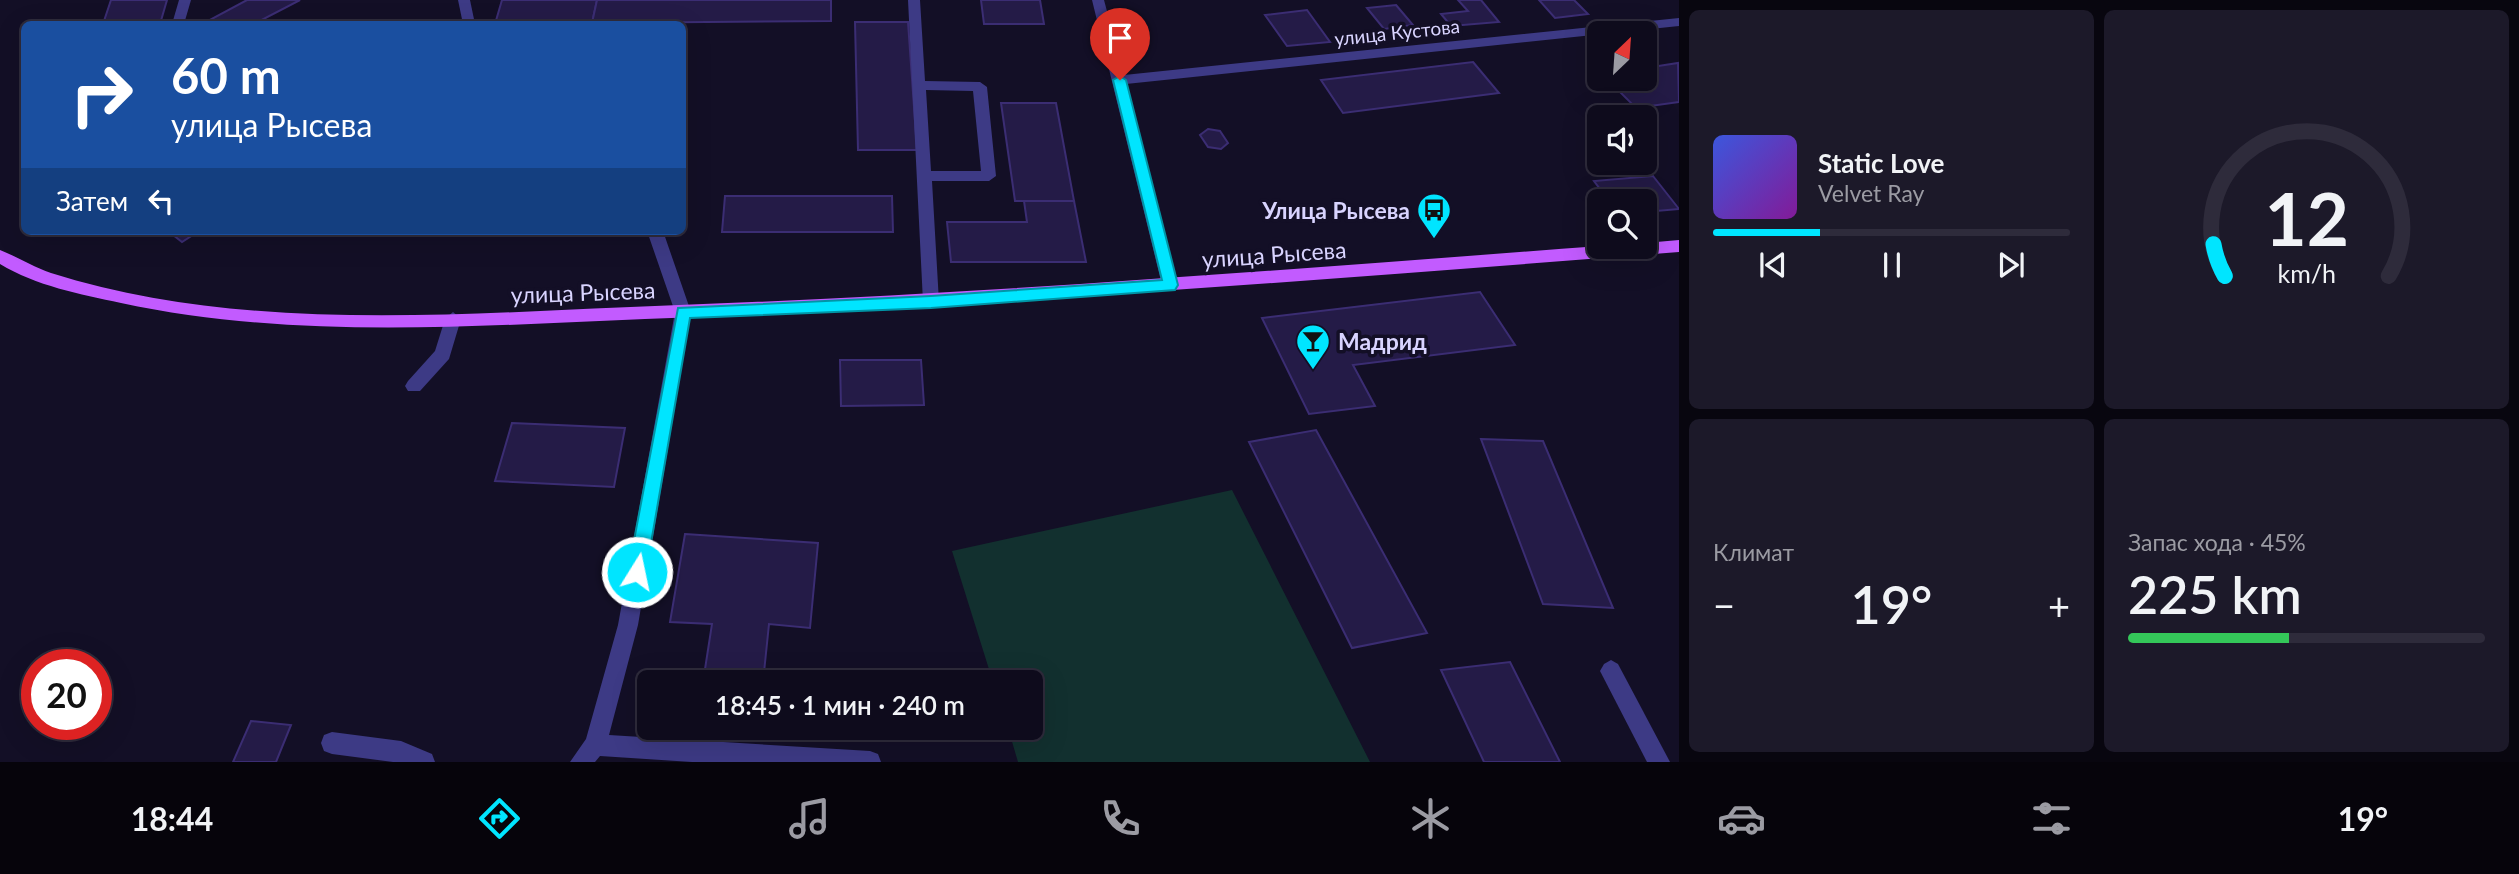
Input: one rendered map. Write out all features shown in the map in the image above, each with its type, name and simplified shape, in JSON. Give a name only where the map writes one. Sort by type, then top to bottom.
[{"type":"main road","name":"улица Рысева","points":[[0,256],[61,282],[143,303],[270,319],[453,319],[931,302],[1679,246]]},
{"type":"street","points":[[179,21],[185,0]]},
{"type":"street","points":[[464,0],[468,21]]},
{"type":"street","points":[[914,0],[931,302]]},
{"type":"street","points":[[1097,0],[1120,80],[1170,285]]},
{"type":"street","name":"улица Кустова","points":[[1120,80],[1679,23]]},
{"type":"street","points":[[919,85],[980,88],[989,176],[924,176]]},
{"type":"street","points":[[656,235],[683,312],[628,625],[588,753],[870,762]]},
{"type":"street","points":[[414,386],[443,354],[453,319]]},
{"type":"street","points":[[1611,671],[1659,762]]},
{"type":"street","points":[[332,743],[401,752],[424,762]]},
{"type":"green space","points":[[1232,490],[1370,762],[1018,762],[1012,740],[1043,740],[1043,670],[989,670],[952,551]]},
{"type":"building","points":[[111,0],[167,0],[161,21],[104,21]]},
{"type":"building","points":[[247,0],[300,0],[260,21],[208,21]]},
{"type":"building","points":[[502,0],[597,0],[592,21],[496,21]]},
{"type":"building","points":[[597,0],[831,0],[831,21],[592,21]]},
{"type":"building","points":[[981,0],[1040,0],[1044,24],[984,24]]},
{"type":"building","points":[[1458,0],[1481,0],[1499,22],[1451,26],[1441,14],[1468,11]]},
{"type":"building","points":[[1539,0],[1574,0],[1588,14],[1555,18]]},
{"type":"building","points":[[1396,5],[1413,25],[1384,29],[1367,8]]},
{"type":"building","points":[[1307,10],[1330,42],[1287,46],[1265,15]]},
{"type":"building","points":[[855,22],[908,22],[917,150],[858,150]]},
{"type":"building","points":[[1473,62],[1499,93],[1343,113],[1321,80]]},
{"type":"building","points":[[1678,63],[1679,102],[1633,105],[1619,91],[1657,91],[1657,66]]},
{"type":"building","points":[[1001,103],[1056,103],[1074,201],[1015,201]]},
{"type":"building","points":[[1208,129],[1220,131],[1228,143],[1221,149],[1208,147],[1200,135]]},
{"type":"building","points":[[1653,176],[1679,209],[1657,211],[1657,189],[1600,189],[1594,181]]},
{"type":"building","points":[[725,196],[892,196],[893,232],[722,232]]},
{"type":"building","points":[[1024,201],[1074,201],[1086,262],[951,262],[947,222],[1027,222]]},
{"type":"building","points":[[173,235],[193,235],[182,242]]},
{"type":"building","points":[[1480,292],[1515,345],[1353,365],[1375,406],[1309,414],[1262,318]]},
{"type":"building","points":[[840,360],[921,360],[924,405],[841,406]]},
{"type":"building","points":[[512,423],[625,428],[614,487],[495,481]]},
{"type":"building","points":[[1316,430],[1427,633],[1352,648],[1249,442]]},
{"type":"building","points":[[1481,439],[1543,441],[1613,608],[1543,604]]},
{"type":"building","points":[[685,534],[818,543],[810,628],[769,624],[764,670],[705,670],[712,624],[670,622]]},
{"type":"building","points":[[1510,662],[1560,762],[1484,762],[1441,670]]},
{"type":"building","points":[[251,721],[291,725],[276,762],[233,762]]},
{"type":"place","name":"Улица Рысева","points":[[1434,240]]},
{"type":"place","name":"Мадрид","points":[[1313,371]]},
{"type":"route","points":[[637,572],[683,312],[931,302],[1170,285],[1120,80]]}]
